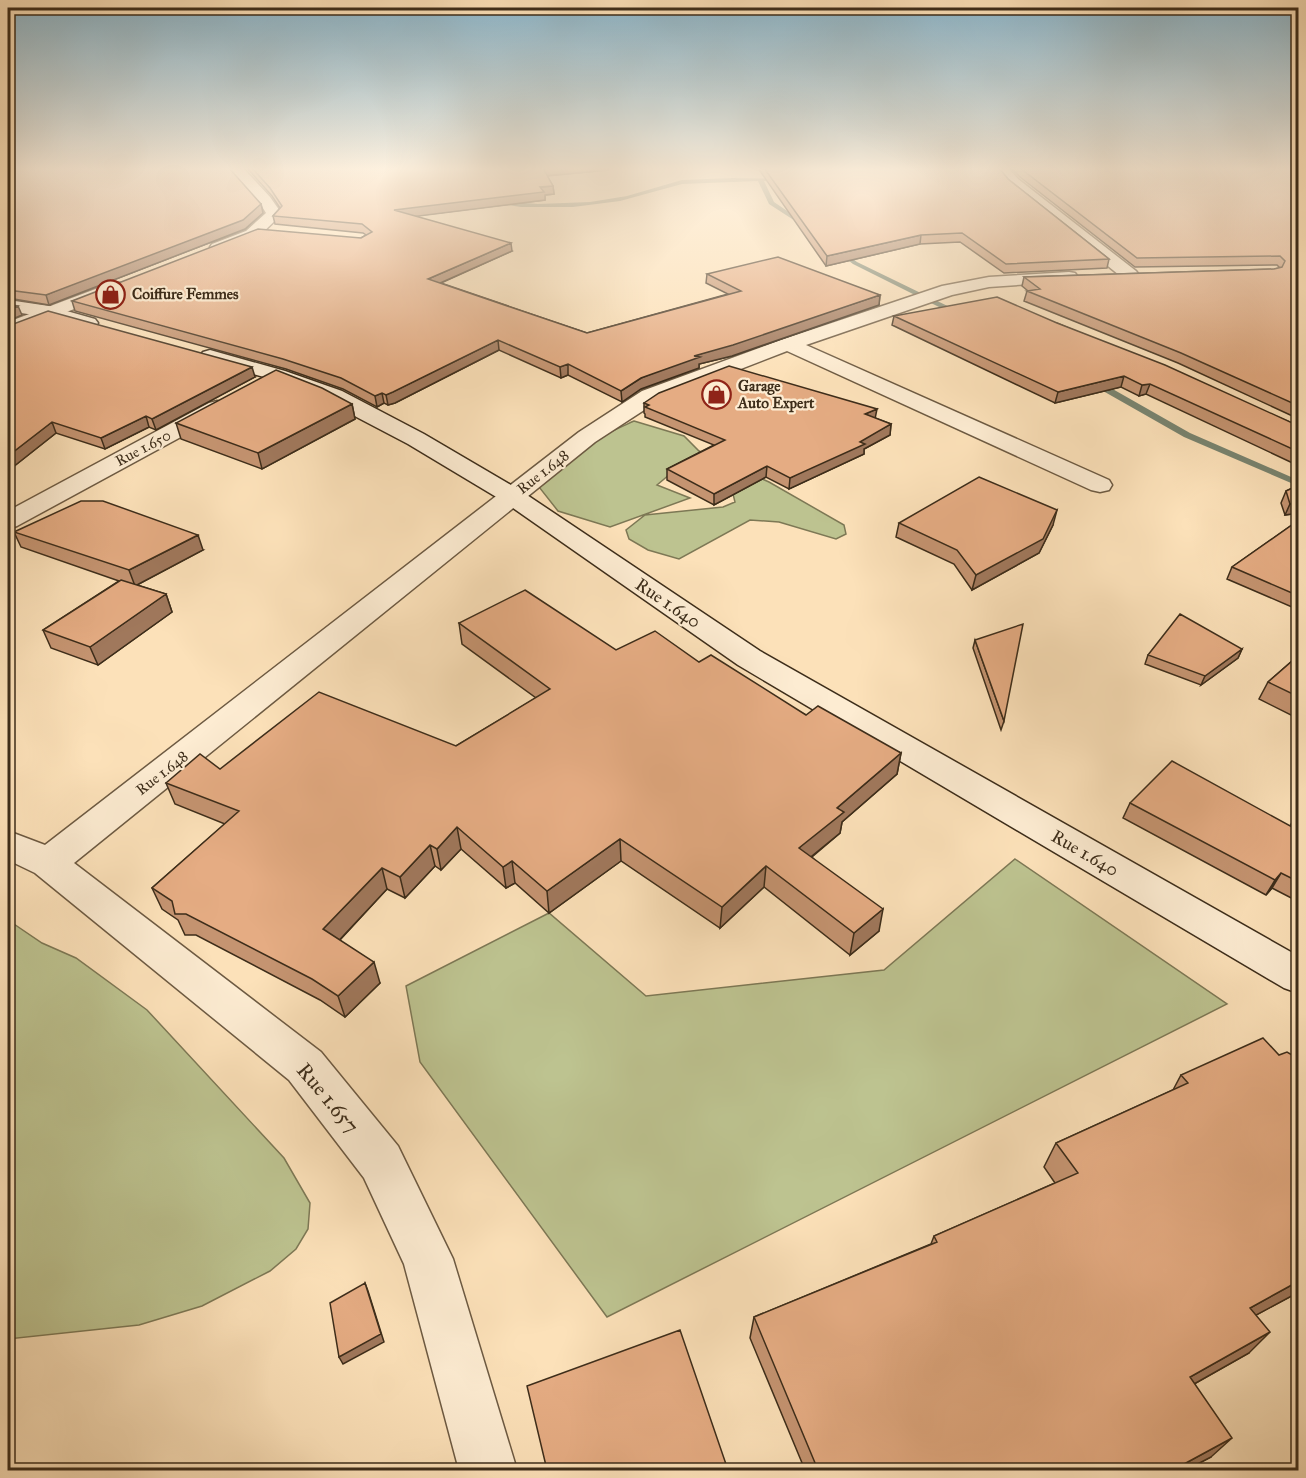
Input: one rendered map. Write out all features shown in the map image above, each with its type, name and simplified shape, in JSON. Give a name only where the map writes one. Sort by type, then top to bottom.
[{"type":"street","points":[[199,255],[241,237]]},
{"type":"street","name":"Rue 1.648","points":[[48,864],[512,496],[588,437],[650,396],[788,344],[948,290],[1019,279],[1136,275],[1086,237]]},
{"type":"street","points":[[8,329],[135,279]]},
{"type":"street","points":[[970,286],[1001,300]]},
{"type":"street","points":[[8,306],[49,312],[118,331]]},
{"type":"street","points":[[788,344],[1100,485]]},
{"type":"street","name":"Rue 1.640","points":[[187,350],[279,375],[334,396],[416,439],[512,496],[749,658],[1299,976]]},
{"type":"street","name":"Rue 1.650","points":[[8,521],[279,375]]},
{"type":"street","name":"Rue 1.657","points":[[8,844],[48,864],[305,1066],[381,1162],[428,1259],[488,1470]]},
{"type":"green space","points":[[634,421],[684,436],[699,451],[769,482],[844,525],[846,534],[836,539],[779,522],[750,520],[679,559],[648,550],[629,539],[626,530],[645,515],[723,507],[735,502],[732,490],[676,469],[657,485],[690,498],[610,527],[558,511],[539,487],[545,476],[567,456]]},
{"type":"green space","points":[[1015,859],[1227,1004],[607,1317],[420,1062],[406,986],[549,913],[646,996],[884,970]]},
{"type":"green space","points":[[8,920],[42,943],[76,958],[147,1010],[284,1158],[310,1203],[308,1229],[296,1249],[270,1271],[202,1306],[139,1325],[8,1339]]},
{"type":"building","points":[[8,237],[198,237],[46,295],[8,290]]},
{"type":"building","points":[[237,237],[490,237],[511,243],[428,279],[587,333],[741,291],[707,274],[778,257],[880,295],[694,356],[700,357],[641,378],[621,391],[568,364],[560,367],[498,340],[393,392],[375,396],[341,378],[283,359],[72,301]]},
{"type":"building","points":[[813,237],[912,237],[827,256]]},
{"type":"building","points":[[968,237],[1081,237],[1109,259],[1006,264]]},
{"type":"building","points":[[1110,237],[1299,237],[1299,406],[1181,353],[1027,291],[1040,289],[1024,277],[1274,269],[1282,267],[1285,261],[1280,256],[1137,258]]},
{"type":"building","points":[[997,297],[1165,365],[1299,426],[1299,452],[1150,384],[1142,385],[1124,376],[1058,392],[894,316]]},
{"type":"building","points":[[8,304],[18,306],[8,310]]},
{"type":"building","points":[[48,311],[252,367],[152,419],[146,416],[101,438],[52,422],[8,456],[8,326]]},
{"type":"building","points":[[729,366],[877,409],[865,414],[891,424],[860,442],[865,444],[790,478],[767,466],[714,494],[667,469],[725,440],[645,407],[649,405],[644,403],[659,393]]},
{"type":"building","points":[[276,370],[322,388],[352,404],[258,453],[176,423]]},
{"type":"building","points":[[979,477],[1057,510],[1043,539],[976,575],[957,550],[899,523]]},
{"type":"building","points":[[1299,485],[1299,502],[1290,504],[1286,491]]},
{"type":"building","points":[[81,501],[103,501],[198,535],[129,570],[14,532]]},
{"type":"building","points":[[1299,520],[1299,596],[1232,567]]},
{"type":"building","points":[[121,580],[166,594],[90,647],[43,630]]},
{"type":"building","points":[[525,590],[616,650],[655,631],[699,662],[711,655],[806,715],[818,706],[901,753],[837,808],[844,812],[799,848],[883,909],[854,933],[766,866],[722,907],[620,839],[547,891],[512,861],[503,867],[457,827],[437,849],[430,845],[400,877],[382,868],[323,929],[374,962],[338,996],[312,979],[186,914],[175,914],[172,901],[152,888],[239,811],[166,783],[200,754],[220,769],[319,692],[456,746],[550,689],[459,623]]},
{"type":"building","points":[[1180,614],[1242,649],[1205,676],[1148,655]]},
{"type":"building","points":[[1023,624],[1004,721],[975,640]]},
{"type":"building","points":[[1299,655],[1299,697],[1268,682]]},
{"type":"building","points":[[1172,761],[1292,827],[1299,811],[1299,882],[1281,873],[1275,880],[1130,803]]},
{"type":"building","points":[[1263,1038],[1279,1055],[1287,1052],[1299,1059],[1299,1281],[1250,1308],[1270,1332],[1190,1377],[1232,1438],[1173,1470],[818,1470],[754,1317],[937,1242],[934,1236],[1078,1173],[1056,1143],[1188,1083],[1181,1075]]},
{"type":"building","points":[[365,1283],[381,1334],[339,1357],[330,1303]]},
{"type":"building","points":[[680,1330],[728,1470],[547,1470],[527,1386]]},
{"type":"waterway","points":[[837,249],[855,263],[960,314]]},
{"type":"waterway","points":[[1092,381],[1187,435],[1298,483]]},
{"type":"place","name":"Coiffure Femmes","points":[[111,294]]},
{"type":"place","name":"Garage Auto Expert","points":[[717,395]]}]
